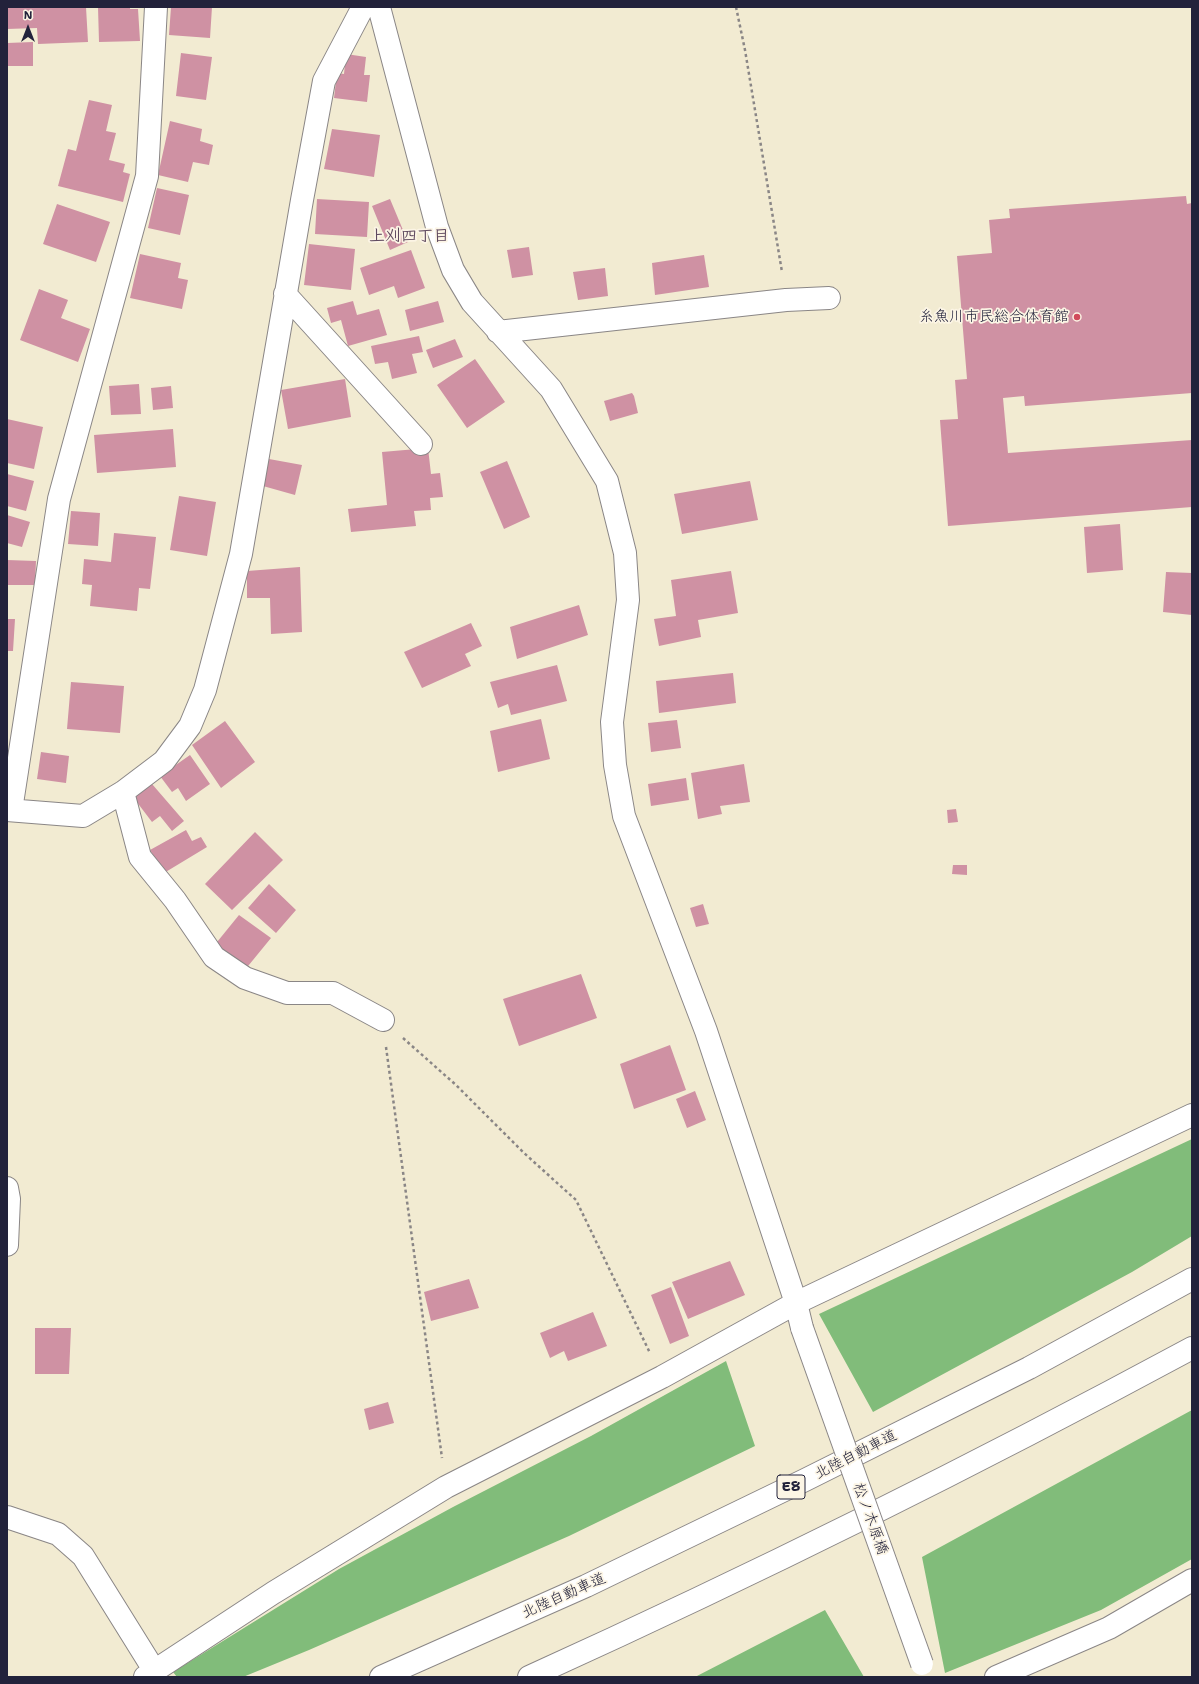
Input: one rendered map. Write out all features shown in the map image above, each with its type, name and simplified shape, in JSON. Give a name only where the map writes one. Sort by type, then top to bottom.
[{"type":"main road","points":[[156,7],[147,176],[59,499],[9,810],[83,816],[123,792],[164,761],[190,726],[205,690],[241,554],[324,81],[363,7]]},
{"type":"main road","name":"松ノ木原橋","points":[[379,7],[437,227],[453,270],[472,302],[551,389],[608,481],[625,553],[628,600],[612,722],[615,765],[624,816],[706,1031],[796,1303],[802,1328],[924,1671]]},
{"type":"main road","points":[[286,294],[421,444]]},
{"type":"main road","points":[[498,332],[786,300],[829,298]]},
{"type":"main road","points":[[123,792],[140,857],[175,900],[214,956],[245,978],[287,993],[333,993],[383,1020]]},
{"type":"main road","points":[[7,1518],[58,1534],[83,1556],[150,1674],[274,1593],[446,1487],[662,1377],[796,1303],[1192,1115]]},
{"type":"main road","points":[[7,1188],[9,1199],[7,1244]]},
{"type":"main road","name":"北陸自動車道","points":[[382,1677],[586,1586],[806,1480],[1029,1368],[1192,1279]]},
{"type":"main road","points":[[529,1677],[611,1640],[830,1535],[1053,1423],[1192,1348]]},
{"type":"main road","points":[[996,1677],[1109,1628],[1192,1580]]},
{"type":"path","points":[[736,7],[745,50],[786,300]]},
{"type":"path","points":[[383,1020],[456,1085],[524,1153],[576,1200],[662,1377]]},
{"type":"path","points":[[383,1020],[446,1487]]},
{"type":"green space","points":[[1192,1139],[1192,1236],[1132,1272],[873,1412],[819,1314]]},
{"type":"green space","points":[[726,1361],[755,1446],[569,1536],[309,1650],[243,1677],[177,1677],[173,1672],[339,1569],[453,1507],[591,1436]]},
{"type":"green space","points":[[1192,1410],[1192,1559],[1101,1610],[945,1673],[922,1557]]},
{"type":"green space","points":[[825,1610],[864,1677],[695,1677]]},
{"type":"building","points":[[7,7],[86,7],[88,42],[38,44],[37,28],[7,29]]},
{"type":"building","points":[[98,7],[130,7],[130,9],[138,9],[140,41],[99,42]]},
{"type":"building","points":[[171,7],[212,7],[210,38],[169,35]]},
{"type":"building","points":[[33,42],[33,66],[7,66],[7,43]]},
{"type":"building","points":[[181,53],[212,57],[206,100],[176,96]]},
{"type":"building","points":[[346,54],[366,57],[364,75],[370,75],[367,102],[334,98],[337,73],[344,74]]},
{"type":"building","points":[[89,100],[112,105],[106,131],[116,133],[109,160],[125,164],[123,172],[130,174],[123,202],[58,186],[68,149],[76,151]]},
{"type":"building","points":[[170,121],[202,129],[200,141],[213,145],[209,165],[193,162],[188,182],[158,175]]},
{"type":"building","points":[[332,129],[380,135],[374,177],[324,169]]},
{"type":"building","points":[[157,188],[189,195],[180,235],[148,228]]},
{"type":"building","name":"糸魚川市民総合体育館","points":[[1186,196],[1187,204],[1192,203],[1192,393],[1025,406],[1024,396],[1003,398],[1008,453],[1192,440],[1192,507],[948,526],[940,420],[958,419],[955,380],[967,379],[957,256],[992,253],[989,220],[1010,218],[1009,209]]},
{"type":"building","points":[[317,199],[369,202],[367,237],[315,234]]},
{"type":"building","points":[[390,199],[408,242],[390,250],[372,206]]},
{"type":"building","points":[[57,204],[110,222],[96,262],[43,244]]},
{"type":"building","points":[[309,244],[355,249],[351,290],[304,285]]},
{"type":"building","points":[[529,247],[533,275],[512,278],[507,250]]},
{"type":"building","points":[[411,250],[425,288],[398,298],[394,286],[369,295],[360,268]]},
{"type":"building","points":[[140,254],[181,263],[178,278],[188,280],[182,309],[130,298]]},
{"type":"building","points":[[704,255],[709,287],[655,295],[652,263]]},
{"type":"building","points":[[605,268],[608,296],[578,300],[573,272]]},
{"type":"building","points":[[39,289],[68,300],[61,318],[90,329],[78,362],[20,340]]},
{"type":"building","points":[[353,301],[357,315],[379,309],[387,335],[348,346],[341,320],[331,323],[327,308]]},
{"type":"building","points":[[438,301],[444,322],[410,331],[405,310]]},
{"type":"building","points":[[419,336],[423,352],[412,354],[417,373],[392,379],[388,362],[375,364],[371,346]]},
{"type":"building","points":[[455,339],[463,357],[433,368],[426,350]]},
{"type":"building","points":[[475,359],[505,402],[467,428],[437,385]]},
{"type":"building","points":[[345,379],[351,417],[288,429],[281,390]]},
{"type":"building","points":[[139,384],[141,414],[111,415],[109,386]]},
{"type":"building","points":[[171,386],[173,408],[153,410],[151,388]]},
{"type":"building","points":[[632,393],[638,413],[610,421],[604,401]]},
{"type":"building","points":[[7,419],[43,427],[34,469],[7,463]]},
{"type":"building","points":[[173,429],[176,467],[97,473],[94,435]]},
{"type":"building","points":[[428,448],[431,474],[440,473],[443,497],[430,498],[431,510],[414,511],[416,526],[351,532],[348,509],[387,505],[382,452]]},
{"type":"building","points":[[269,459],[302,465],[295,495],[263,486]]},
{"type":"building","points":[[507,461],[530,517],[504,529],[480,472]]},
{"type":"building","points":[[7,474],[34,481],[26,511],[7,506]]},
{"type":"building","points":[[750,481],[758,520],[682,534],[674,494]]},
{"type":"building","points":[[179,496],[216,502],[207,556],[170,550]]},
{"type":"building","points":[[71,511],[100,513],[98,546],[68,544]]},
{"type":"building","points":[[7,515],[30,522],[22,547],[7,543]]},
{"type":"building","points":[[1120,524],[1123,570],[1087,573],[1084,527]]},
{"type":"building","points":[[114,533],[156,537],[150,589],[139,588],[137,611],[90,606],[92,585],[82,584],[84,559],[111,562]]},
{"type":"building","points":[[7,560],[36,561],[35,585],[7,585]]},
{"type":"building","points":[[300,567],[302,632],[271,634],[270,598],[247,598],[247,571]]},
{"type":"building","points":[[731,571],[738,613],[698,620],[701,637],[659,646],[654,619],[676,616],[671,580]]},
{"type":"building","points":[[1166,572],[1192,573],[1192,615],[1163,612]]},
{"type":"building","points":[[579,605],[588,635],[517,659],[510,627]]},
{"type":"building","points":[[7,619],[15,619],[13,651],[7,651]]},
{"type":"building","points":[[471,623],[482,646],[465,654],[471,666],[422,688],[404,652]]},
{"type":"building","points":[[557,665],[567,701],[511,715],[508,704],[498,708],[490,682]]},
{"type":"building","points":[[733,673],[736,703],[659,713],[656,681]]},
{"type":"building","points":[[71,682],[124,686],[120,733],[67,729]]},
{"type":"building","points":[[541,719],[550,759],[498,772],[490,731]]},
{"type":"building","points":[[677,720],[681,748],[651,752],[648,723]]},
{"type":"building","points":[[225,721],[255,762],[221,788],[192,745]]},
{"type":"building","points":[[41,752],[69,756],[66,783],[37,779]]},
{"type":"building","points":[[190,755],[210,784],[186,801],[178,788],[172,792],[160,776]]},
{"type":"building","points":[[744,764],[750,802],[720,806],[722,814],[698,819],[691,773]]},
{"type":"building","points":[[686,778],[689,800],[651,806],[648,784]]},
{"type":"building","points":[[152,784],[184,821],[172,831],[160,816],[152,822],[133,797]]},
{"type":"building","points":[[956,809],[958,822],[948,823],[947,810]]},
{"type":"building","points":[[186,830],[192,841],[201,837],[207,847],[164,873],[150,850]]},
{"type":"building","points":[[255,832],[283,860],[232,910],[205,884]]},
{"type":"building","points":[[953,865],[967,865],[967,875],[952,874]]},
{"type":"building","points":[[269,884],[296,910],[276,933],[248,908]]},
{"type":"building","points":[[703,904],[709,924],[696,927],[690,908]]},
{"type":"building","points":[[239,915],[271,938],[244,971],[213,947]]},
{"type":"building","points":[[581,974],[597,1018],[519,1046],[503,999]]},
{"type":"building","points":[[670,1045],[686,1090],[634,1109],[620,1064]]},
{"type":"building","points":[[695,1091],[706,1120],[687,1128],[676,1099]]},
{"type":"building","points":[[730,1261],[745,1295],[688,1319],[672,1282]]},
{"type":"building","points":[[469,1279],[479,1308],[431,1321],[424,1292]]},
{"type":"building","points":[[671,1287],[689,1336],[670,1344],[651,1295]]},
{"type":"building","points":[[593,1312],[607,1346],[568,1361],[564,1351],[550,1358],[540,1333]]},
{"type":"building","points":[[35,1328],[71,1328],[69,1374],[35,1374]]},
{"type":"building","points":[[388,1402],[394,1423],[369,1430],[364,1409]]},
{"type":"place","name":"糸魚川市民総合体育館","points":[[1077,317]]},
{"type":"district","name":"上刈四丁目","points":[[409,237]]}]
